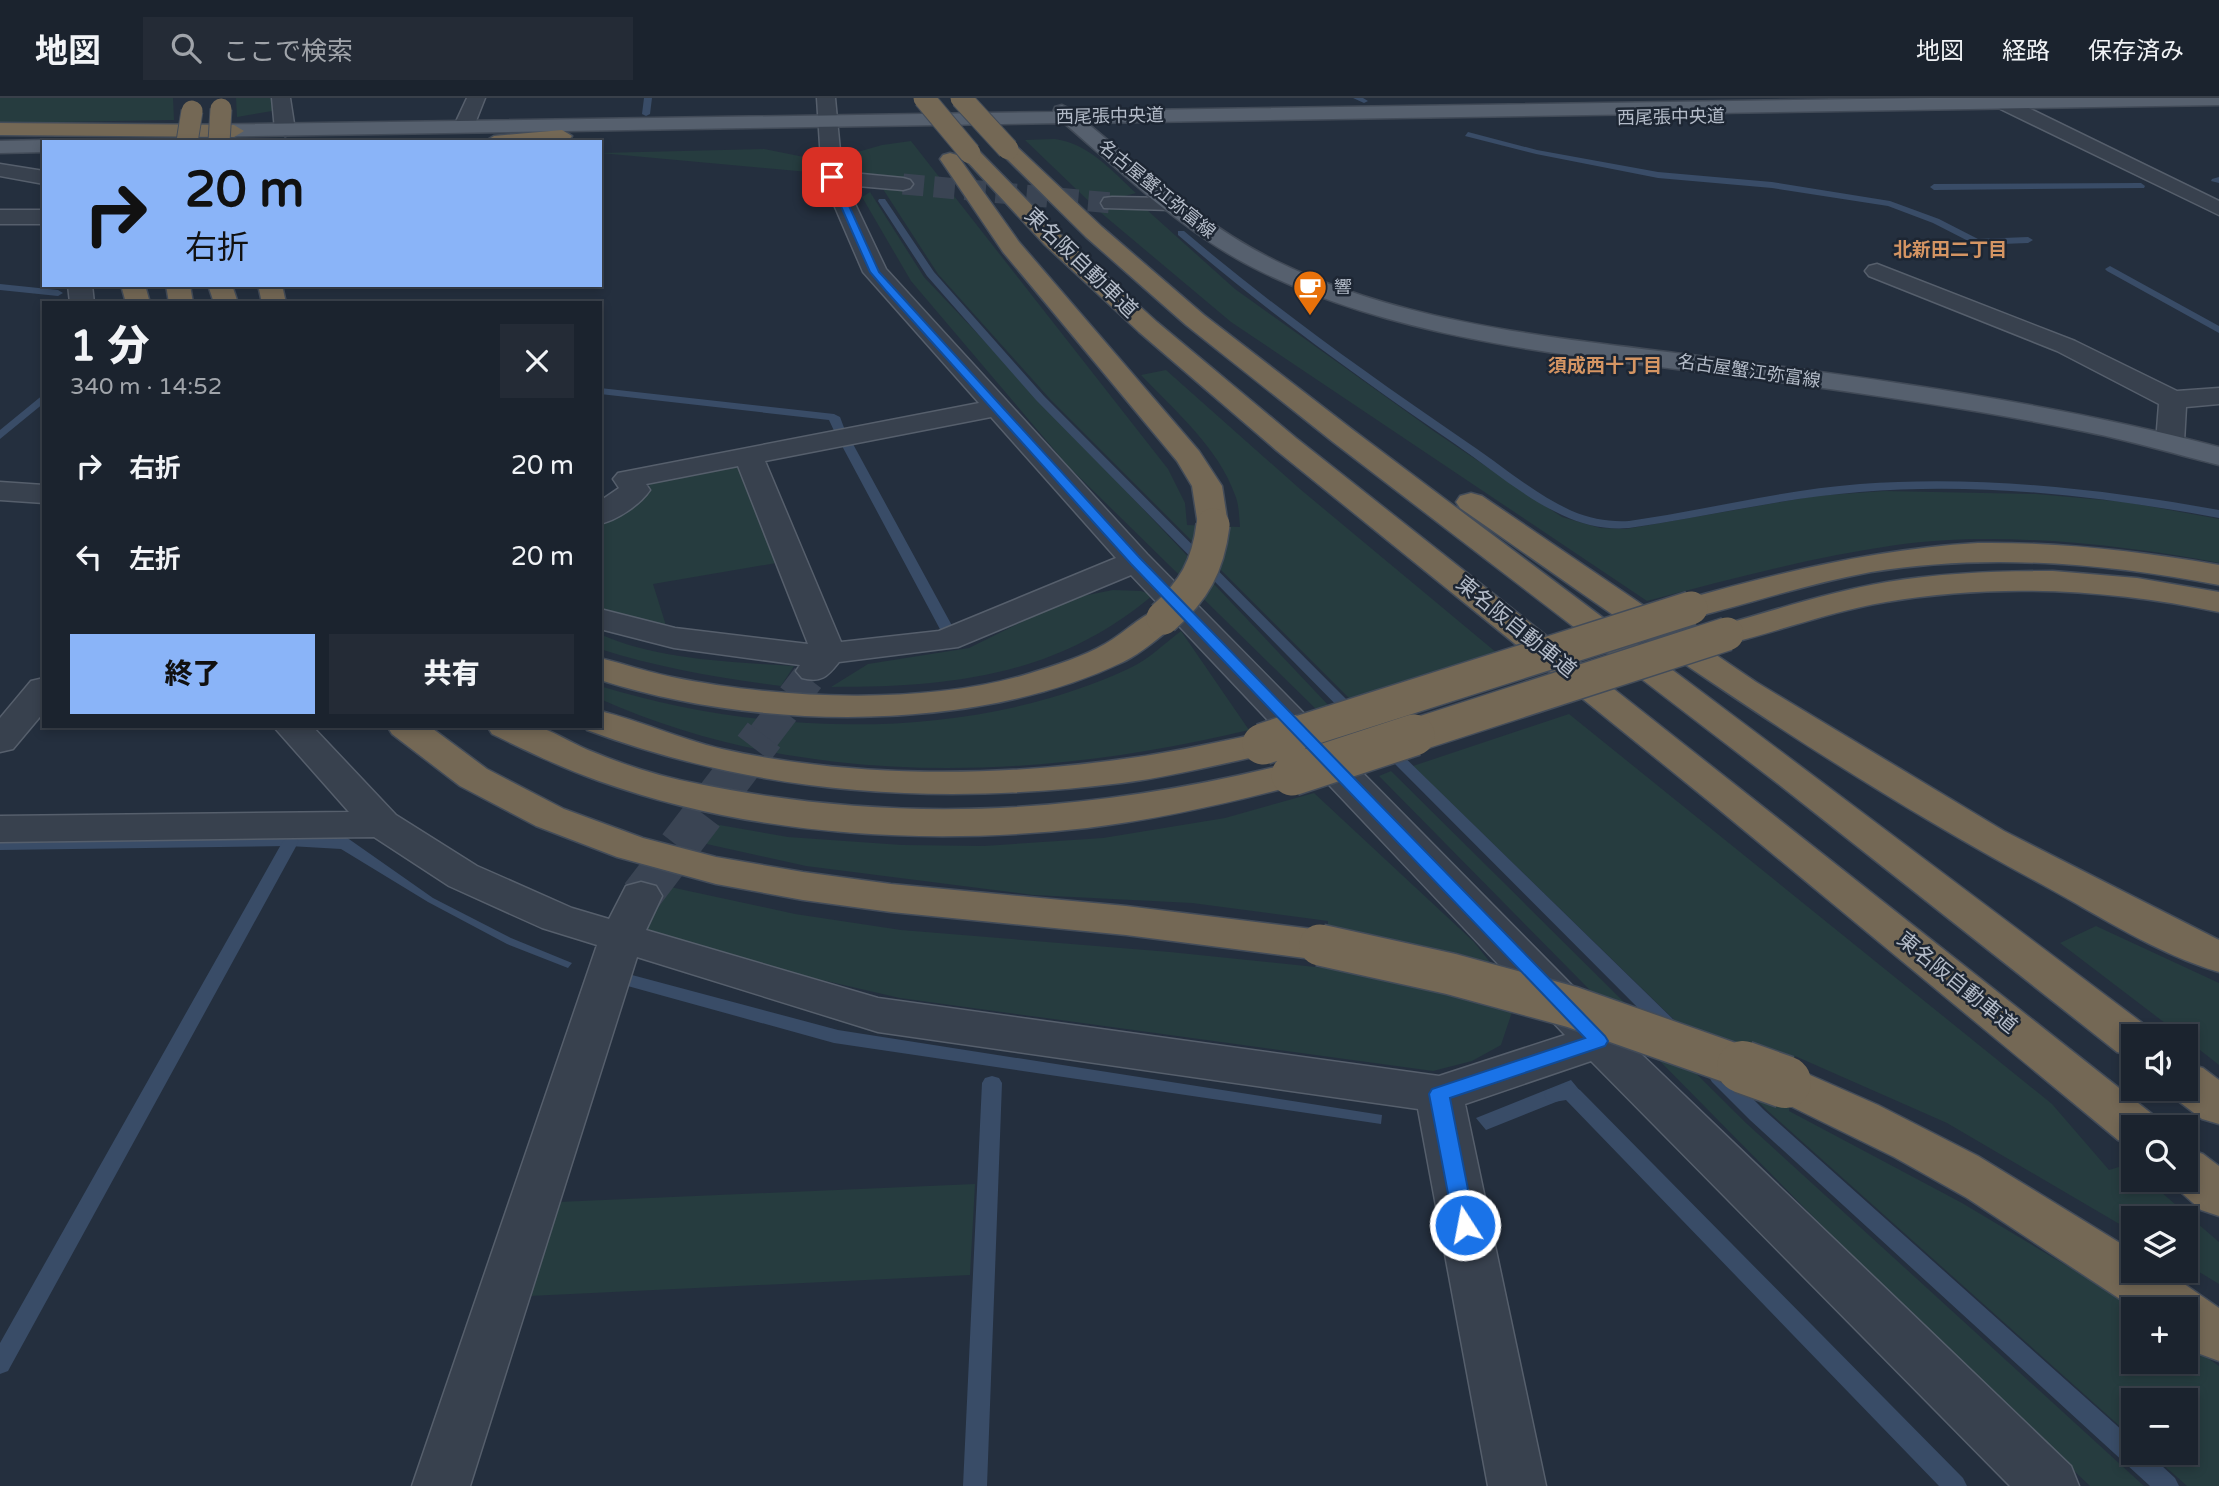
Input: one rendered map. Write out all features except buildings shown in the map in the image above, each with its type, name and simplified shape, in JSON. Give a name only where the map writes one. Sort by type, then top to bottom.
[{"type":"highway","points":[[602,669],[677,690],[745,700],[914,706],[994,694],[1056,676],[1113,654],[1181,603],[1198,583],[1209,559],[1213,525],[1207,486],[1189,457],[1018,256],[959,154],[909,98]]},
{"type":"highway","name":"東名阪自動車道","points":[[924,98],[959,154],[1148,327],[1286,444],[1730,798],[2121,1116]]},
{"type":"highway","name":"東名阪自動車道","points":[[961,98],[1008,149],[1094,232],[1195,320],[2121,1031]]},
{"type":"highway","points":[[187,140],[192,104]]},
{"type":"highway","points":[[0,132],[227,136],[222,104]]},
{"type":"highway","points":[[517,140],[562,136]]},
{"type":"highway","points":[[0,153],[42,158]]},
{"type":"highway","points":[[1195,320],[1287,375],[1743,690],[1990,840],[2178,939],[2219,957]]},
{"type":"highway","points":[[602,723],[681,750],[748,765],[816,775],[973,782],[1055,779],[1126,771],[1262,744],[1691,608],[1798,578],[1884,561],[1931,555],[2016,552],[2140,562],[2219,575]]},
{"type":"highway","points":[[509,728],[568,756],[630,779],[768,810],[840,818],[996,822],[1150,806],[1292,775],[1727,634],[1884,593],[1981,581],[2094,584],[2147,589],[2219,602]]},
{"type":"highway","points":[[407,728],[439,756],[513,799],[582,831],[653,854],[738,875],[841,891],[1197,928],[1320,945],[1451,974],[1572,1007],[1785,1082],[1887,1131],[1984,1184],[2161,1297]]},
{"type":"highway","points":[[2198,1090],[2219,1106]]},
{"type":"highway","points":[[2198,1178],[2219,1195]]},
{"type":"highway","points":[[2198,1323],[2219,1338]]},
{"type":"main road","name":"名古屋蟹江弥富線","points":[[1047,98],[1213,237],[1280,271],[1340,294],[1410,315],[1546,344],[1946,397],[2170,442],[2219,456]]},
{"type":"main road","name":"西尾張中央道","points":[[227,136],[562,136],[1996,99],[2219,99]]},
{"type":"main road","name":"西尾張中央道","points":[[1076,122],[2219,108]]},
{"type":"main road","name":"西尾張中央道","points":[[284,136],[464,126],[830,127]]},
{"type":"main road","points":[[0,147],[42,146]]},
{"type":"street","points":[[281,98],[284,136]]},
{"type":"street","points":[[464,126],[476,98]]},
{"type":"street","points":[[826,98],[832,177],[875,272],[1136,561],[1599,1041],[2050,1486]]},
{"type":"street","points":[[1996,99],[2219,209]]},
{"type":"street","points":[[0,170],[42,177]]},
{"type":"street","points":[[832,177],[903,184]]},
{"type":"street","points":[[2179,189],[2219,186]]},
{"type":"street","points":[[1112,203],[1171,204]]},
{"type":"street","points":[[0,217],[42,217]]},
{"type":"street","points":[[1877,271],[2066,346],[2172,400],[2219,396]]},
{"type":"street","points":[[2170,442],[2172,400]]},
{"type":"street","points":[[602,514],[635,490],[628,479],[996,408]]},
{"type":"street","points":[[748,456],[819,665]]},
{"type":"street","points":[[0,491],[42,494]]},
{"type":"street","points":[[602,620],[674,638],[800,655],[819,665],[946,640],[1136,561]]},
{"type":"street","points":[[0,740],[42,691]]},
{"type":"street","points":[[292,728],[382,824],[463,876],[557,918],[631,917],[878,1015],[1439,1094],[1599,1041]]},
{"type":"street","points":[[0,829],[382,824]]},
{"type":"street","points":[[441,1486],[631,917]]},
{"type":"street","points":[[1439,1094],[1517,1486]]},
{"type":"green space","points":[[0,98],[173,98],[174,120],[0,123]]},
{"type":"green space","points":[[236,98],[274,98],[278,110],[237,117]]},
{"type":"green space","points":[[1055,139],[1089,152],[1136,193],[1110,200],[1115,208],[1147,210],[1235,289],[1435,432],[1562,517],[1600,528],[1626,529],[1815,496],[1884,491],[2036,494],[2126,502],[2219,519],[2219,563],[2100,545],[1976,539],[1935,541],[1896,545],[1802,562],[1647,601],[1231,322],[1100,212],[1025,140]]},
{"type":"green space","points":[[911,141],[1168,469],[1185,503],[1187,525],[1240,527],[1236,499],[1218,461],[1207,445],[1141,375],[1166,370],[1300,489],[1503,658],[1353,702],[1050,399],[938,274],[881,186],[913,187],[907,179],[863,174],[854,153]]},
{"type":"green space","points":[[764,149],[814,159],[819,173],[602,153]]},
{"type":"green space","points":[[870,192],[924,277],[1330,707],[1318,711],[1068,466],[911,281],[862,197]]},
{"type":"green space","points":[[729,465],[744,469],[782,562],[653,584],[668,632],[602,612],[602,522],[647,490],[653,479]]},
{"type":"green space","points":[[1113,590],[1141,591],[1153,595],[1117,622],[1079,644],[1041,660],[961,679],[919,684],[831,687],[868,664],[969,648],[1068,599]]},
{"type":"green space","points":[[1181,631],[1249,730],[1169,747],[1087,759],[1004,767],[922,768],[839,762],[758,749],[678,729],[602,700],[602,687],[664,703],[730,715],[798,722],[867,724],[936,720],[1003,710],[1068,692],[1137,665]]},
{"type":"green space","points":[[602,635],[622,643],[670,654],[720,661],[794,666],[781,686],[712,676],[602,650]]},
{"type":"green space","points":[[1569,714],[2052,1104],[2109,1170],[2121,1166],[2121,1192],[2161,1192],[2177,1206],[2121,1206],[2121,1225],[1947,1123],[1795,1056],[1789,1111],[1962,1203],[2121,1298],[2121,1374],[2198,1374],[2198,1351],[2219,1366],[2219,1486],[2187,1486],[2163,1465],[2198,1465],[2198,1388],[2121,1388],[2121,1427],[1768,1111],[1413,766]]},
{"type":"green space","points":[[1391,771],[1746,1123],[2144,1486],[2090,1486],[1919,1324],[1379,776]]},
{"type":"green space","points":[[1314,793],[1474,942],[1509,986],[1513,1009],[1501,1045],[1472,1061],[1433,1071],[900,998],[692,950],[639,926],[661,885],[795,914],[901,930],[1170,952],[1325,968],[1328,921],[1192,903],[1033,895],[806,866],[693,841],[708,823],[788,837],[902,845],[984,846],[1103,838],[1225,818]]},
{"type":"green space","points":[[2096,926],[2219,983],[2219,1065],[2198,1048],[2198,1024],[2166,1024],[2060,943]]},
{"type":"green space","points":[[975,1184],[970,1275],[529,1296],[558,1202]]},
{"type":"green space","points":[[2198,1224],[2219,1242],[2219,1284],[2198,1271]]},
{"type":"water","points":[[346,837],[433,898],[511,938],[572,963],[568,968],[507,944],[428,902],[341,849],[289,846],[0,850],[0,843]]},
{"type":"water","points":[[632,975],[838,1030],[1382,1115],[1381,1124],[834,1043],[624,985]]},
{"type":"water","points":[[1571,1080],[1581,1092],[1486,1130],[1476,1118]]},
{"type":"waterway","points":[[646,114],[648,98]]},
{"type":"waterway","points":[[1357,98],[1364,101]]},
{"type":"waterway","points":[[1468,134],[1536,152],[1658,175],[1772,185],[1890,204],[1936,221],[1976,242],[2028,240]]},
{"type":"waterway","points":[[2215,181],[2219,180]]},
{"type":"waterway","points":[[1934,187],[2141,186]]},
{"type":"waterway","points":[[882,201],[930,274],[1040,398],[1355,716]]},
{"type":"waterway","points":[[1181,233],[1250,291],[1358,371],[1532,493],[1583,520],[1610,525],[1629,524],[1810,493],[1911,485],[2067,491],[2219,514]]},
{"type":"waterway","points":[[2110,269],[2219,330]]},
{"type":"waterway","points":[[0,287],[58,293]]},
{"type":"waterway","points":[[602,391],[834,417],[840,433]]},
{"type":"waterway","points":[[0,436],[42,399]]},
{"type":"waterway","points":[[847,444],[949,633]]},
{"type":"waterway","points":[[1386,747],[1671,1029]]},
{"type":"waterway","points":[[0,1364],[291,841]]},
{"type":"waterway","points":[[1719,1077],[1757,1115],[2167,1486]]},
{"type":"waterway","points":[[975,1486],[992,1083]]},
{"type":"waterway","points":[[1554,1095],[1566,1090],[1573,1095],[1955,1486]]},
{"type":"tunnel","points":[[903,184],[1112,203]]},
{"type":"tunnel","points":[[763,737],[808,678]]},
{"type":"tunnel","points":[[641,896],[764,735]]},
{"type":"place","name":"響","points":[[1310,317]]},
{"type":"district","name":"北新田二丁目","points":[[1950,250]]},
{"type":"district","name":"須成西十丁目","points":[[1605,366]]},
{"type":"route","points":[[832,177],[875,272],[890,289],[1136,561],[1599,1041],[1439,1094],[1465,1225]]}]
